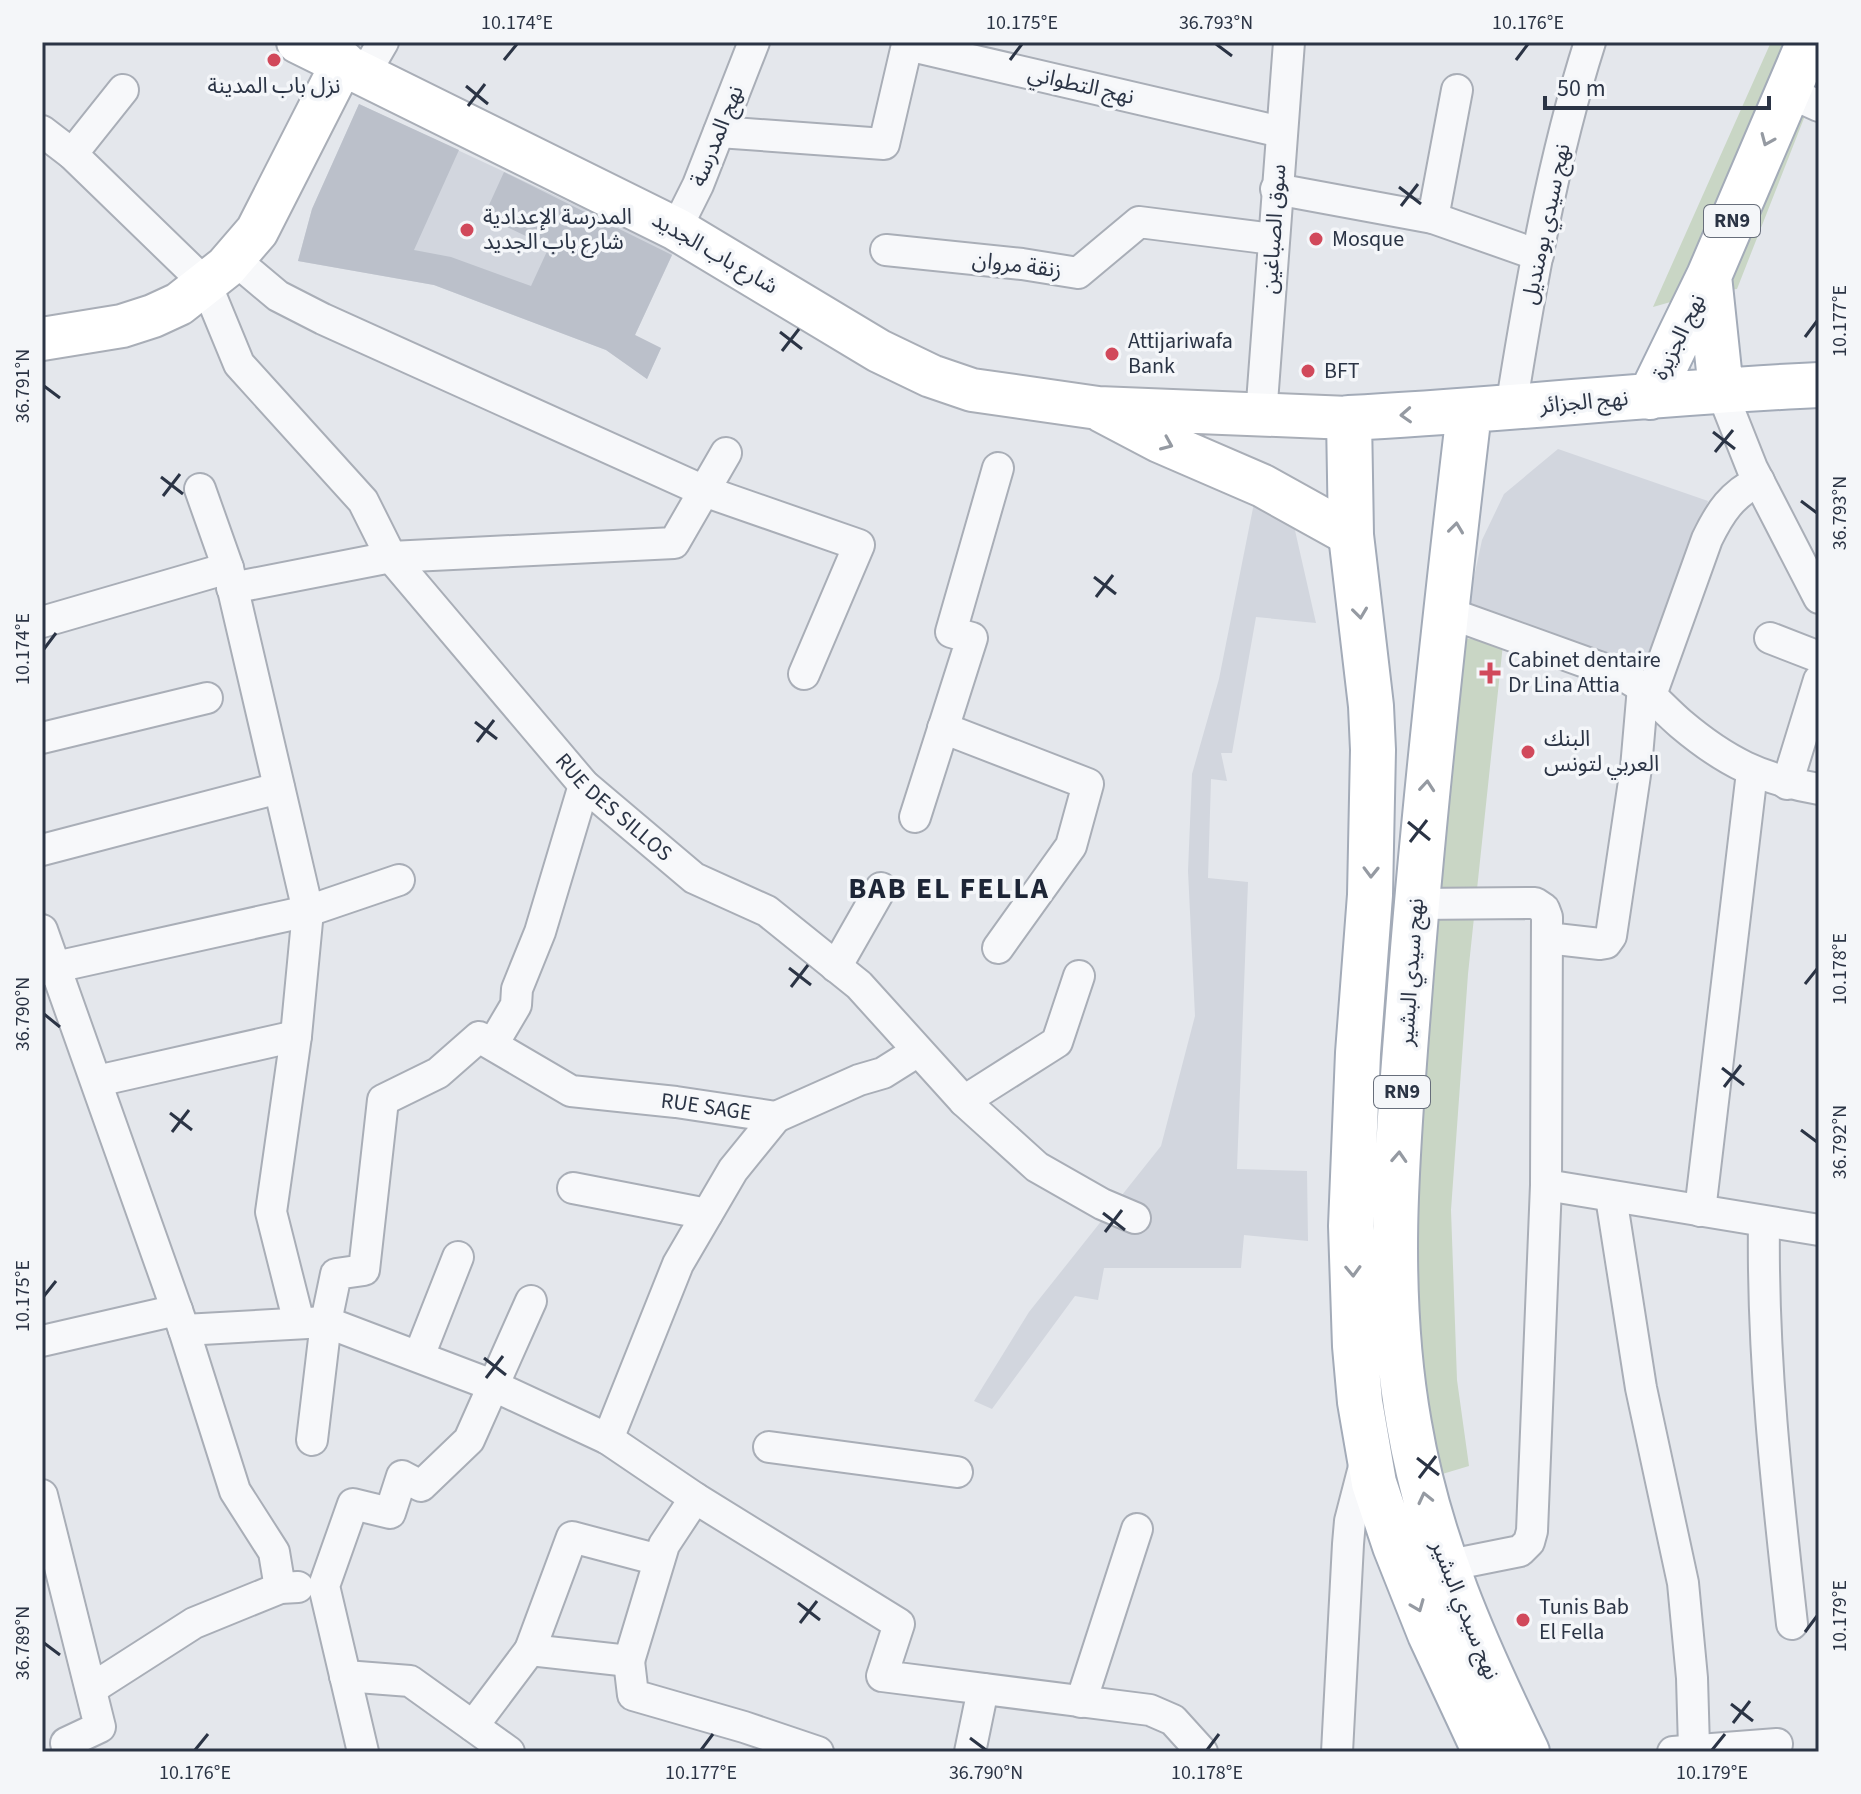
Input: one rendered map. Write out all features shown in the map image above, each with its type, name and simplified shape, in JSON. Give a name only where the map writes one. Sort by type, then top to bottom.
[{"type":"main road","name":"شارع باب الجديد","points":[[300,42],[364,59],[676,229],[879,351],[923,373],[972,390],[1098,408],[1349,418]]},
{"type":"main road","name":"نهج الجزيرة","points":[[1650,397],[1709,276],[1804,99],[1809,42]]},
{"type":"main road","points":[[42,339],[122,326],[153,316],[179,304],[226,267],[257,231],[364,59]]},
{"type":"main road","name":"نهج الجزيرة","points":[[1709,276],[1721,390]]},
{"type":"main road","name":"نهج الجزائر","points":[[1349,418],[1819,385]]},
{"type":"main road","name":"شارع باب الجديد","points":[[1098,408],[1139,431],[1263,486],[1351,535]]},
{"type":"main road","name":"نهج سيدي البشير","points":[[1490,410],[1446,612],[1416,904],[1395,1226],[1396,1324],[1409,1423],[1431,1524],[1478,1645],[1527,1752]]},
{"type":"main road","name":"نهج سيدي البشير","points":[[1349,418],[1351,535],[1371,706],[1373,750],[1370,895],[1358,1053],[1351,1226],[1355,1346],[1374,1483],[1411,1589],[1485,1752]]},
{"type":"main road","points":[[1351,1226],[1395,1226]]},
{"type":"street","name":"نهج المدرسة","points":[[676,229],[698,185],[754,42]]},
{"type":"street","name":"نهج سيدي بومنديل","points":[[1490,410],[1538,255],[1590,42]]},
{"type":"street","name":"سوق الصباغين","points":[[1261,416],[1286,43]]},
{"type":"street","name":"نهج التطواني","points":[[719,132],[884,144],[907,45],[1281,132]]},
{"type":"street","points":[[72,154],[123,90]]},
{"type":"street","points":[[1433,218],[1457,90]]},
{"type":"street","points":[[43,135],[72,154],[206,284]]},
{"type":"street","points":[[1276,189],[1433,218],[1538,255]]},
{"type":"street","name":"زنقة مروان","points":[[886,250],[1078,273],[1139,222],[1273,239]]},
{"type":"street","points":[[247,270],[278,296],[323,319],[704,491],[859,545],[804,674]]},
{"type":"street","name":"RUE DES SILLOS","points":[[206,284],[239,364],[363,501],[391,557],[584,785],[694,878],[767,911],[859,985],[964,1101],[1037,1167],[1102,1204],[1135,1218]]},
{"type":"street","points":[[1721,390],[1759,481],[1819,598]]},
{"type":"street","points":[[42,622],[230,578],[391,557],[674,543],[726,453]]},
{"type":"street","points":[[915,817],[972,638],[951,632],[998,468]]},
{"type":"street","points":[[1547,938],[1600,944],[1606,943],[1611,936],[1647,691],[1712,529],[1729,501],[1759,481]]},
{"type":"street","points":[[200,489],[230,578],[308,911],[296,1036],[271,1212],[312,1322],[312,1440]]},
{"type":"street","points":[[1446,612],[1624,676],[1647,691],[1690,732],[1752,772],[1787,784],[1819,789]]},
{"type":"street","points":[[1770,638],[1819,657]]},
{"type":"street","points":[[1787,784],[1819,680]]},
{"type":"street","points":[[42,738],[207,698]]},
{"type":"street","points":[[943,728],[1088,784],[1071,846],[998,948]]},
{"type":"street","points":[[1700,1211],[1752,772]]},
{"type":"street","points":[[312,1322],[336,1274],[364,1270],[383,1100],[438,1073],[479,1037],[493,1044],[516,1005],[517,989],[540,932],[584,785]]},
{"type":"street","points":[[42,850],[279,788]]},
{"type":"street","points":[[49,968],[308,911],[399,880]]},
{"type":"street","points":[[836,967],[881,888]]},
{"type":"street","points":[[1416,904],[1535,903],[1546,912],[1546,1185],[1531,1537],[1520,1551],[1445,1566]]},
{"type":"street","points":[[42,930],[49,968],[97,1081],[119,1154],[181,1320],[235,1491],[274,1552],[280,1588]]},
{"type":"street","points":[[964,1101],[1057,1042],[1079,976]]},
{"type":"street","points":[[97,1081],[296,1036]]},
{"type":"street","name":"RUE SAGE","points":[[493,1044],[571,1091],[776,1117],[859,1080],[883,1073],[918,1051]]},
{"type":"street","points":[[608,1439],[678,1264],[733,1170],[776,1117]]},
{"type":"street","points":[[1546,1185],[1819,1230]]},
{"type":"street","points":[[573,1188],[707,1214]]},
{"type":"street","points":[[1611,1197],[1641,1388],[1683,1583],[1692,1678],[1684,1750],[1777,1744]]},
{"type":"street","points":[[1764,1222],[1764,1304],[1769,1389],[1792,1624]]},
{"type":"street","points":[[419,1356],[458,1257]]},
{"type":"street","points":[[363,1752],[324,1586],[353,1504],[390,1513],[402,1476],[421,1486],[469,1440],[531,1301]]},
{"type":"street","points":[[42,1341],[181,1320],[312,1322],[419,1356],[492,1385],[608,1439],[695,1498],[899,1624],[882,1676],[1137,1708],[1163,1714],[1173,1720],[1202,1752]]},
{"type":"street","points":[[769,1447],[957,1472]]},
{"type":"street","points":[[1337,1752],[1348,1544],[1357,1488],[1368,1453]]},
{"type":"street","points":[[42,1495],[100,1727],[66,1743],[68,1752]]},
{"type":"street","points":[[695,1498],[664,1545],[659,1560],[629,1661],[633,1695],[739,1739],[818,1752]]},
{"type":"street","points":[[1081,1702],[1137,1529]]},
{"type":"street","points":[[473,1726],[530,1650],[572,1537],[659,1560]]},
{"type":"street","points":[[91,1689],[194,1623],[280,1588],[324,1586]]},
{"type":"street","points":[[530,1650],[629,1661]]},
{"type":"street","points":[[345,1676],[410,1681],[509,1752]]},
{"type":"street","points":[[970,1752],[983,1689]]},
{"type":"shaded area","name":"المدرسة الإعدادية شارع باب الجديد","points":[[359,104],[674,251],[635,335],[661,348],[647,379],[606,350],[434,285],[298,261],[312,209]]},
{"type":"shaded area","points":[[1558,449],[1708,501],[1660,675],[1468,605],[1482,540],[1504,494]]},
{"type":"shaded area","points":[[1255,498],[1294,526],[1316,623],[1256,617],[1232,753],[1221,753],[1227,781],[1211,779],[1208,878],[1248,882],[1237,1169],[1307,1171],[1308,1241],[1244,1235],[1241,1268],[1104,1268],[1098,1300],[1075,1296],[992,1409],[974,1401],[1029,1312],[1161,1146],[1195,1016],[1188,871],[1192,774],[1219,679]]},
{"type":"green space","points":[[1771,42],[1819,42],[1819,80],[1737,289],[1702,293],[1653,307]]},
{"type":"green space","points":[[1464,638],[1503,644],[1468,974],[1451,1210],[1457,1380],[1469,1466],[1439,1475],[1422,1386],[1416,1199],[1434,918]]},
{"type":"building","name":"المدرسة الإعدادية شارع باب الجديد","points":[[359,104],[459,150],[414,250],[451,257],[531,286],[549,247],[484,216],[504,172],[672,255],[635,335],[661,348],[647,379],[606,350],[434,285],[298,261],[312,209]]},
{"type":"place","name":"نزل باب المدينة","points":[[274,60]]},
{"type":"place","name":"المدرسة الإعدادية شارع باب الجديد","points":[[467,230]]},
{"type":"place","name":"Mosque","points":[[1316,239]]},
{"type":"place","name":"Attijariwafa Bank","points":[[1112,354]]},
{"type":"place","name":"BFT","points":[[1308,371]]},
{"type":"place","name":"Cabinet dentaire Dr Lina Attia","points":[[1490,673]]},
{"type":"place","name":"البنك العربي لتونس","points":[[1528,752]]},
{"type":"place","name":"Tunis Bab El Fella","points":[[1523,1620]]},
{"type":"district","name":"BAB EL FELLA","points":[[949,888]]}]
